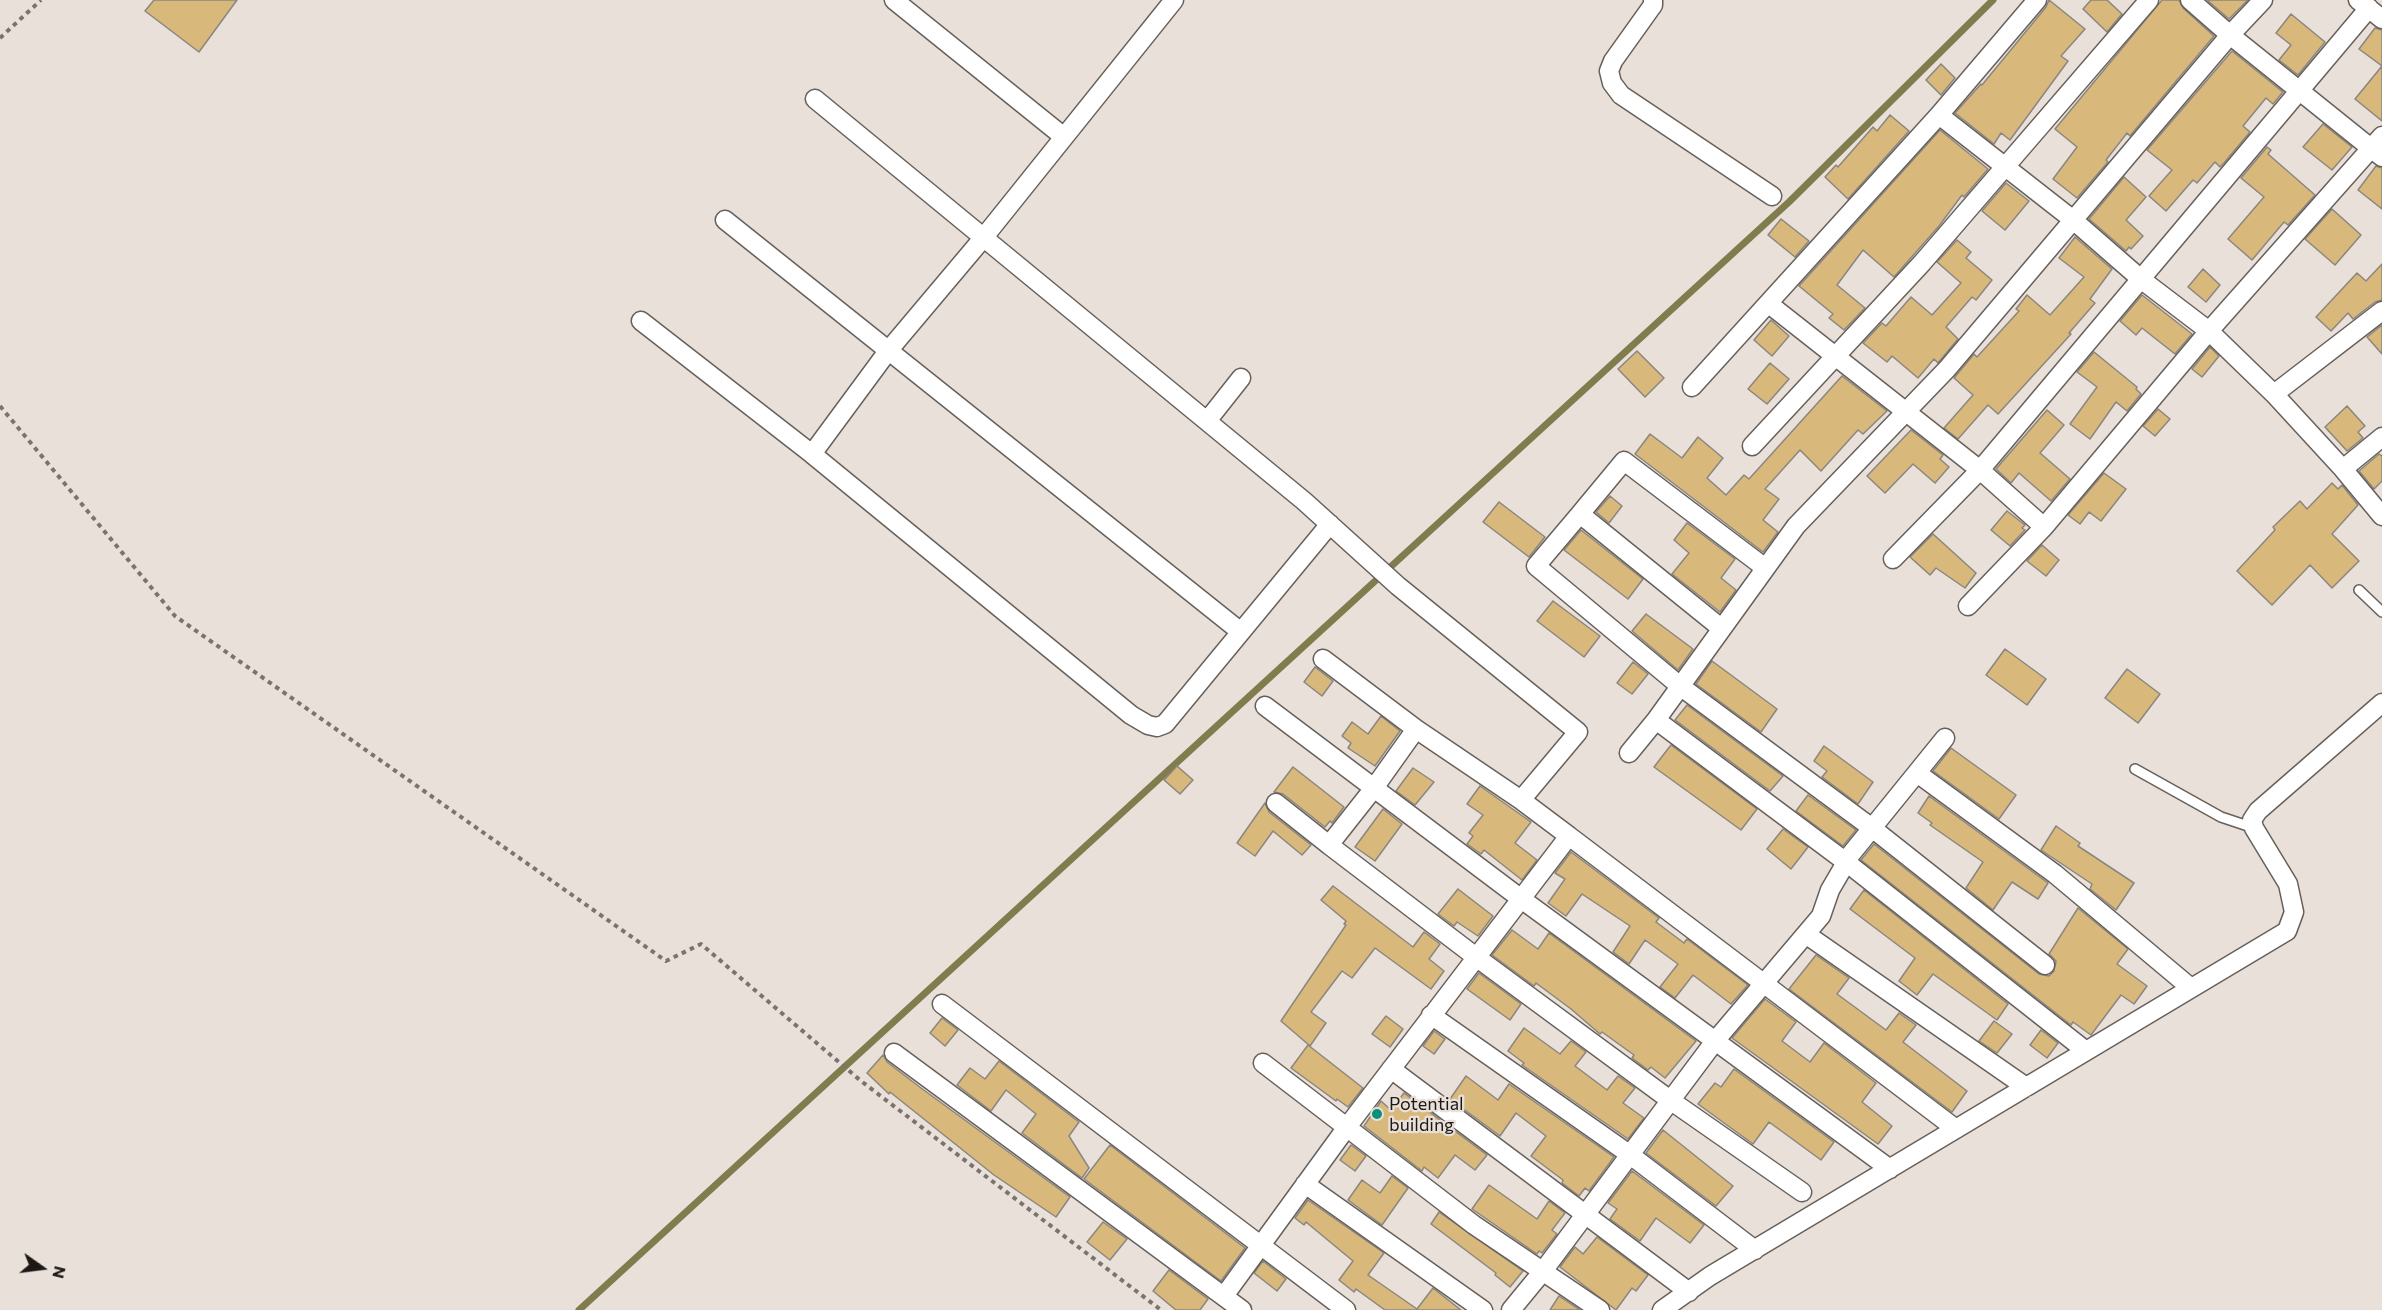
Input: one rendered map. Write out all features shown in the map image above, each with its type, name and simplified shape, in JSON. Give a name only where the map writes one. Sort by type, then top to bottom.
[{"type":"street","points":[[894,0],[1064,137]]},
{"type":"street","points":[[812,454],[888,351],[984,237],[1174,0]]},
{"type":"street","points":[[1653,0],[1653,5],[1613,61],[1609,71],[1612,83],[1621,95],[1773,196]]},
{"type":"street","points":[[1692,387],[1939,115],[2037,0]]},
{"type":"street","points":[[1752,446],[1922,263],[2149,0]]},
{"type":"street","points":[[1968,606],[2044,527],[2209,331],[2379,147],[2299,91],[2190,0]]},
{"type":"street","points":[[1629,753],[1656,720],[1764,567],[1796,526],[1947,369],[2072,219],[2230,35],[2263,0]]},
{"type":"street","points":[[1893,559],[1980,470],[2142,280],[2299,91],[2365,5]]},
{"type":"street","points":[[815,99],[1207,421],[1330,524],[1398,586],[1578,732],[1521,800]]},
{"type":"street","points":[[1939,115],[2072,219],[2142,280],[2209,331],[2274,394],[2343,469],[2382,516]]},
{"type":"street","points":[[725,220],[1241,633]]},
{"type":"street","points":[[1769,304],[1980,470],[2044,527]]},
{"type":"street","points":[[2274,394],[2382,311]]},
{"type":"street","points":[[641,321],[812,454],[1131,715],[1148,725],[1157,727],[1165,724],[1330,524]]},
{"type":"street","points":[[1207,421],[1241,378]]},
{"type":"street","points":[[2343,469],[2382,437]]},
{"type":"street","points":[[1764,567],[1624,461],[1536,566],[1680,686],[1872,828],[2045,965]]},
{"type":"street","points":[[1580,514],[1721,628]]},
{"type":"street","points":[[1323,659],[1416,729],[1521,800],[1956,1129]]},
{"type":"street","points":[[1662,1310],[1755,1250],[2287,931],[2294,912],[2288,884],[2254,828],[2252,820],[2258,811],[2382,703]]},
{"type":"street","points":[[1265,706],[1520,898],[1890,1169]]},
{"type":"street","points":[[1656,720],[1846,862],[2086,1051]]},
{"type":"street","points":[[1329,845],[1416,729]]},
{"type":"street","points":[[1511,1310],[1543,1271],[1715,1041],[1807,935],[1821,916],[1830,890],[1846,862],[1945,738]]},
{"type":"street","points":[[1917,773],[2055,874],[2191,988]]},
{"type":"street","points":[[1276,803],[1476,957],[1670,1100],[1802,1191]]},
{"type":"street","points":[[1224,1296],[1431,1015],[1569,836]]},
{"type":"street","points":[[1807,935],[2026,1087]]},
{"type":"street","points":[[942,1004],[1346,1310]]},
{"type":"street","points":[[1431,1015],[1629,1154],[1755,1250]]},
{"type":"street","points":[[894,1053],[1242,1310]]},
{"type":"street","points":[[1263,1063],[1474,1225],[1600,1310]]},
{"type":"street","points":[[1391,1069],[1689,1292]]},
{"type":"street","points":[[1305,1184],[1483,1310]]},
{"type":"lane","points":[[2359,590],[2382,612]]},
{"type":"lane","points":[[2136,769],[2221,817],[2254,828]]},
{"type":"path","points":[[0,38],[41,0]]},
{"type":"path","points":[[0,406],[176,616],[666,961],[701,944],[861,1081],[1161,1310]]},
{"type":"building","points":[[154,0],[237,0],[199,52],[145,11]]},
{"type":"building","points":[[2049,0],[2085,29],[2061,56],[2068,61],[2010,140],[2001,133],[1994,144],[1955,113],[1982,85],[2046,7]]},
{"type":"building","points":[[2091,0],[2107,0],[2122,14],[2107,32],[2083,9]]},
{"type":"building","points":[[2162,0],[2179,0],[2183,8],[2214,36],[2130,136],[2127,133],[2106,160],[2108,162],[2077,198],[2053,179],[2077,147],[2055,129]]},
{"type":"building","points":[[2207,0],[2248,0],[2229,19]]},
{"type":"building","points":[[2291,14],[2325,42],[2298,75],[2279,60],[2291,45],[2276,33]]},
{"type":"building","points":[[2375,28],[2382,30],[2382,66],[2359,49]]},
{"type":"building","points":[[2232,51],[2283,92],[2273,104],[2266,98],[2243,126],[2250,132],[2224,163],[2220,167],[2215,162],[2197,183],[2193,180],[2166,211],[2149,196],[2172,170],[2147,150]]},
{"type":"building","points":[[1941,64],[1955,78],[1941,95],[1926,80]]},
{"type":"building","points":[[2382,66],[2382,121],[2355,99]]},
{"type":"building","points":[[1890,115],[1909,131],[1848,199],[1825,177],[1836,165],[1838,167],[1873,127],[1877,131]]},
{"type":"building","points":[[2323,124],[2352,147],[2332,170],[2303,147]]},
{"type":"building","points":[[1940,130],[1988,169],[1964,197],[1962,195],[1939,226],[1894,277],[1863,250],[1837,285],[1865,308],[1844,330],[1829,318],[1833,314],[1799,286]]},
{"type":"building","points":[[2267,147],[2271,150],[2268,154],[2315,195],[2288,225],[2284,222],[2252,260],[2228,239],[2264,197],[2241,178]]},
{"type":"building","points":[[2376,166],[2382,168],[2382,209],[2358,190]]},
{"type":"building","points":[[2124,177],[2146,197],[2126,220],[2143,236],[2131,249],[2129,247],[2126,251],[2089,219]]},
{"type":"building","points":[[2006,183],[2029,201],[2005,230],[1982,211]]},
{"type":"building","points":[[2332,209],[2361,235],[2335,265],[2305,239]]},
{"type":"building","points":[[1781,219],[1809,241],[1795,257],[1768,235]]},
{"type":"building","points":[[2075,237],[2112,269],[2090,299],[2095,303],[2069,333],[2071,334],[1998,414],[1988,405],[1958,439],[1944,428],[1973,395],[1954,378],[1974,354],[1977,357],[2019,311],[2016,309],[2027,295],[2050,315],[2084,277],[2059,258]]},
{"type":"building","points":[[1957,240],[1971,252],[1966,258],[1992,280],[1976,300],[1972,297],[1946,327],[1958,339],[1938,363],[1934,359],[1918,378],[1892,356],[1887,362],[1863,343],[1882,323],[1886,326],[1911,297],[1932,315],[1961,283],[1937,262]]},
{"type":"building","points":[[2382,264],[2382,300],[2375,302],[2353,319],[2348,313],[2331,331],[2316,317],[2357,273],[2366,281]]},
{"type":"building","points":[[2203,269],[2220,285],[2206,302],[2188,287]]},
{"type":"building","points":[[2142,295],[2192,334],[2175,354],[2142,328],[2136,335],[2120,321]]},
{"type":"building","points":[[1771,320],[1789,336],[1772,356],[1754,340]]},
{"type":"building","points":[[2382,325],[2382,354],[2367,337]]},
{"type":"building","points":[[2210,347],[2219,356],[2202,377],[2192,369]]},
{"type":"building","points":[[1637,351],[1664,378],[1645,397],[1618,369]]},
{"type":"building","points":[[2094,352],[2137,387],[2136,389],[2141,394],[2127,411],[2116,402],[2090,439],[2070,424],[2097,387],[2077,372]]},
{"type":"building","points":[[1770,363],[1789,379],[1767,404],[1748,389]]},
{"type":"building","points":[[1842,376],[1887,411],[1863,434],[1858,430],[1821,471],[1800,450],[1765,489],[1779,499],[1763,520],[1778,532],[1763,552],[1635,454],[1650,434],[1682,458],[1698,437],[1723,458],[1707,478],[1726,495],[1744,475],[1749,479]]},
{"type":"building","points":[[2347,406],[2365,426],[2358,432],[2363,438],[2347,451],[2325,427]]},
{"type":"building","points":[[2158,409],[2170,419],[2155,436],[2143,426]]},
{"type":"building","points":[[2047,410],[2064,425],[2040,453],[2070,479],[2051,501],[2019,473],[2011,483],[1996,469]]},
{"type":"building","points":[[1911,430],[1943,455],[1940,459],[1949,467],[1935,483],[1913,464],[1885,493],[1867,476]]},
{"type":"building","points":[[2379,454],[2382,456],[2382,481],[2374,489],[2359,471]]},
{"type":"building","points":[[2104,473],[2126,489],[2101,521],[2089,512],[2080,524],[2068,515]]},
{"type":"building","points":[[2332,483],[2338,489],[2342,485],[2358,505],[2332,534],[2359,561],[2332,588],[2310,565],[2272,605],[2237,571],[2275,530],[2273,527],[2300,501],[2307,509]]},
{"type":"building","points":[[1610,496],[1622,506],[1609,523],[1596,512]]},
{"type":"building","points":[[1499,502],[1545,537],[1529,557],[1483,522]]},
{"type":"building","points":[[2007,511],[2025,525],[2022,528],[2025,530],[2010,546],[1991,530]]},
{"type":"building","points":[[1687,523],[1735,559],[1721,578],[1736,590],[1720,612],[1672,574],[1689,553],[1674,540]]},
{"type":"building","points":[[1581,530],[1643,579],[1628,599],[1564,550]]},
{"type":"building","points":[[1933,534],[1976,573],[1965,588],[1936,568],[1930,575],[1910,557]]},
{"type":"building","points":[[2042,545],[2059,560],[2046,576],[2027,561]]},
{"type":"building","points":[[1553,601],[1600,636],[1584,657],[1537,621]]},
{"type":"building","points":[[1646,614],[1693,649],[1678,670],[1632,631]]},
{"type":"building","points":[[2005,649],[2046,679],[2027,705],[1986,675]]},
{"type":"building","points":[[1712,661],[1777,709],[1761,732],[1696,684]]},
{"type":"building","points":[[1633,662],[1648,674],[1632,694],[1617,683]]},
{"type":"building","points":[[1315,667],[1333,681],[1322,696],[1304,682]]},
{"type":"building","points":[[2127,669],[2160,694],[2138,723],[2105,698]]},
{"type":"building","points":[[1687,705],[1783,776],[1770,791],[1675,720]]},
{"type":"building","points":[[1381,716],[1400,731],[1375,766],[1348,748],[1351,743],[1342,736],[1352,722],[1368,734]]},
{"type":"building","points":[[1671,745],[1757,809],[1741,830],[1654,767]]},
{"type":"building","points":[[1824,746],[1873,782],[1858,804],[1822,777],[1827,771],[1814,761]]},
{"type":"building","points":[[1951,748],[2016,795],[1999,819],[1933,771]]},
{"type":"building","points":[[1177,766],[1193,780],[1180,794],[1164,780]]},
{"type":"building","points":[[1293,767],[1344,807],[1332,823],[1330,821],[1325,827],[1283,794],[1274,792]]},
{"type":"building","points":[[1413,768],[1434,782],[1415,805],[1396,791]]},
{"type":"building","points":[[1480,786],[1531,822],[1515,843],[1537,860],[1522,880],[1484,850],[1481,854],[1467,844],[1473,836],[1469,833],[1483,815],[1467,804]]},
{"type":"building","points":[[1808,795],[1856,830],[1843,846],[1796,811]]},
{"type":"building","points":[[1929,796],[2048,883],[2038,899],[2012,882],[1993,910],[1966,888],[1983,862],[1930,825],[1932,823],[1918,813]]},
{"type":"building","points":[[1265,803],[1269,812],[1311,845],[1302,855],[1273,831],[1255,856],[1237,843]]},
{"type":"building","points":[[1383,809],[1402,824],[1375,861],[1355,847]]},
{"type":"building","points":[[2056,826],[2080,843],[2078,846],[2134,883],[2116,910],[2090,889],[2092,884],[2041,850]]},
{"type":"building","points":[[1783,829],[1808,847],[1791,869],[1767,849]]},
{"type":"building","points":[[1874,844],[2039,974],[2049,976],[2054,971],[2056,961],[2049,954],[2078,908],[2128,949],[2117,964],[2147,986],[2134,1004],[2121,995],[2091,1035],[2073,1022],[2071,1025],[1861,860]]},
{"type":"building","points":[[1571,852],[1659,918],[1656,922],[1684,943],[1687,939],[1748,985],[1731,1004],[1693,975],[1675,998],[1660,987],[1678,964],[1645,940],[1629,964],[1613,952],[1630,926],[1582,894],[1566,916],[1548,903],[1565,879],[1555,873]]},
{"type":"building","points":[[1333,886],[1413,947],[1424,932],[1440,944],[1429,959],[1444,971],[1431,989],[1375,948],[1352,978],[1342,971],[1311,1012],[1326,1023],[1310,1046],[1281,1021],[1346,925],[1344,924],[1346,921],[1321,900]]},
{"type":"building","points":[[1458,889],[1493,916],[1478,936],[1457,922],[1454,926],[1438,914]]},
{"type":"building","points":[[1864,890],[2008,1004],[1997,1020],[1933,974],[1917,995],[1899,981],[1915,958],[1850,909]]},
{"type":"building","points":[[1512,930],[1538,949],[1549,933],[1696,1041],[1665,1078],[1651,1067],[1648,1070],[1632,1058],[1634,1055],[1602,1032],[1600,1034],[1536,983],[1534,986],[1492,955]]},
{"type":"building","points":[[1816,955],[1849,978],[1837,994],[1886,1030],[1899,1013],[1916,1025],[1903,1042],[1967,1091],[1952,1112],[1789,989]]},
{"type":"building","points":[[1479,973],[1521,1004],[1510,1020],[1467,989]]},
{"type":"building","points":[[1765,999],[1796,1022],[1782,1041],[1810,1062],[1824,1043],[1876,1083],[1862,1102],[1892,1126],[1878,1144],[1732,1038]]},
{"type":"building","points":[[1386,1016],[1403,1029],[1390,1047],[1372,1034]]},
{"type":"building","points":[[942,1018],[958,1030],[945,1046],[930,1033]]},
{"type":"building","points":[[1994,1021],[2012,1034],[1997,1053],[1979,1041]]},
{"type":"building","points":[[1524,1028],[1560,1054],[1571,1041],[1586,1052],[1575,1066],[1607,1090],[1618,1076],[1635,1088],[1623,1103],[1644,1118],[1628,1139],[1522,1065],[1524,1063],[1508,1051]]},
{"type":"building","points":[[2041,1030],[2058,1043],[2047,1058],[2030,1045]]},
{"type":"building","points":[[1434,1031],[1445,1039],[1434,1054],[1423,1046]]},
{"type":"building","points":[[1308,1045],[1363,1088],[1348,1107],[1337,1099],[1336,1101],[1291,1068]]},
{"type":"building","points":[[883,1055],[887,1062],[921,1088],[1070,1197],[1056,1217],[994,1175],[890,1092],[889,1094],[867,1073]]},
{"type":"building","points":[[999,1061],[1079,1122],[1069,1136],[1089,1168],[1082,1178],[1022,1133],[1036,1114],[1006,1090],[991,1111],[957,1085],[970,1068],[985,1079]]},
{"type":"building","points":[[1734,1069],[1834,1142],[1821,1160],[1769,1122],[1753,1144],[1698,1104],[1715,1083],[1721,1087]]},
{"type":"building","points":[[1466,1076],[1498,1100],[1509,1084],[1614,1157],[1589,1191],[1585,1188],[1579,1196],[1562,1183],[1563,1180],[1531,1156],[1546,1136],[1516,1113],[1500,1136],[1450,1099]]},
{"type":"building","points":[[1404,1093],[1487,1155],[1475,1170],[1455,1155],[1438,1178],[1424,1167],[1422,1171],[1364,1126],[1381,1101],[1391,1110]]},
{"type":"building","points":[[1663,1130],[1733,1186],[1716,1206],[1646,1153]]},
{"type":"building","points":[[1110,1145],[1245,1248],[1221,1281],[1084,1179]]},
{"type":"building","name":"Potential building","points":[[1351,1145],[1366,1156],[1355,1171],[1340,1160]]},
{"type":"building","points":[[1632,1171],[1704,1225],[1690,1243],[1656,1218],[1640,1241],[1610,1219],[1617,1209],[1608,1203]]},
{"type":"building","points":[[1392,1176],[1408,1188],[1382,1225],[1348,1200],[1362,1180],[1380,1193]]},
{"type":"building","points":[[1489,1185],[1537,1219],[1549,1201],[1565,1213],[1552,1230],[1557,1234],[1542,1253],[1539,1251],[1537,1254],[1472,1209]]},
{"type":"building","points":[[1308,1200],[1384,1253],[1368,1275],[1417,1309],[1433,1288],[1461,1310],[1385,1310],[1356,1289],[1354,1292],[1339,1280],[1353,1261],[1306,1222],[1304,1225],[1295,1218]]},
{"type":"building","points":[[1439,1212],[1523,1271],[1510,1287],[1495,1275],[1496,1273],[1431,1224]]},
{"type":"building","points":[[1103,1222],[1127,1239],[1110,1260],[1087,1242]]},
{"type":"building","points":[[1597,1237],[1648,1275],[1636,1291],[1632,1288],[1616,1310],[1560,1267],[1575,1247],[1583,1254]]},
{"type":"building","points":[[1263,1261],[1286,1279],[1277,1291],[1254,1273]]},
{"type":"building","points":[[1169,1270],[1208,1299],[1200,1310],[1176,1310],[1153,1291]]},
{"type":"building","points":[[1559,1296],[1580,1310],[1550,1310]]},
{"type":"waterway","points":[[579,1310],[1789,202],[1993,0]]},
{"type":"place","name":"Potential building","points":[[1377,1114]]}]
